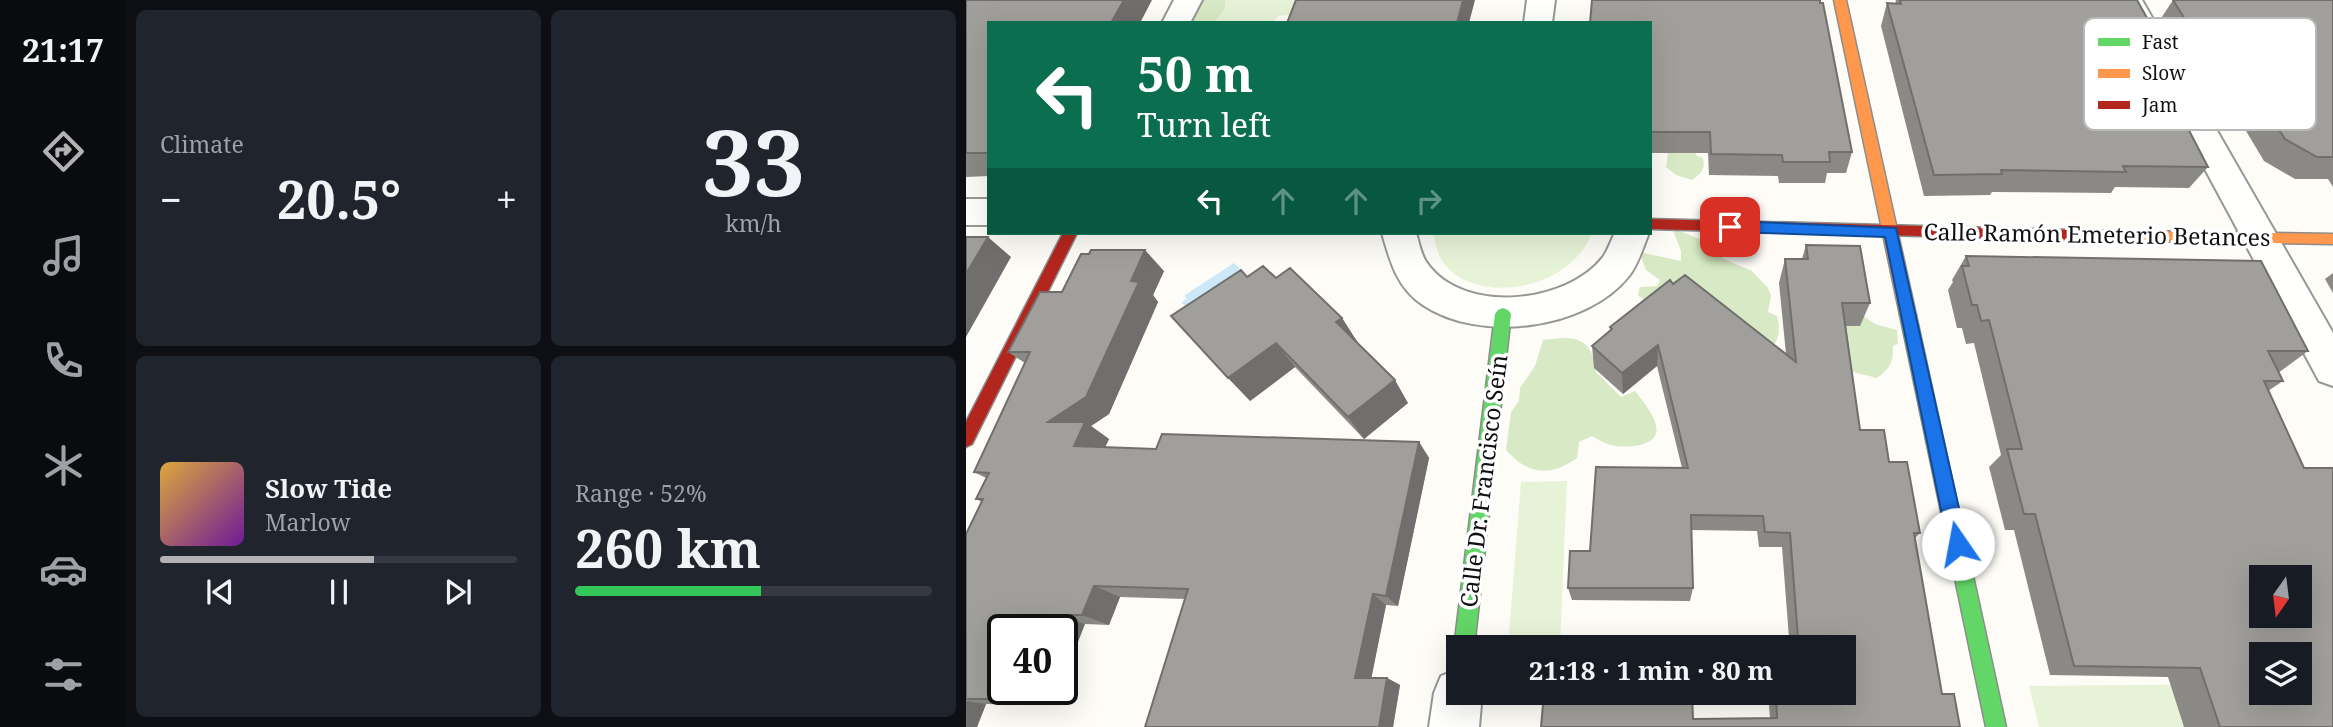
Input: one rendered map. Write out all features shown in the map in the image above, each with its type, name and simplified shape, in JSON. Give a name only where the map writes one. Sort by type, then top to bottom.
[{"type":"street","points":[[1177,21],[1188,0]]},
{"type":"street","points":[[1538,21],[1541,0]]},
{"type":"street","points":[[1840,0],[1996,727]]},
{"type":"street","points":[[2128,0],[2138,18]]},
{"type":"street","points":[[2200,130],[2333,369]]},
{"type":"street","points":[[966,212],[987,212]]},
{"type":"street","name":"Calle Ramón Emeterio Betances","points":[[1652,224],[1891,232],[2333,239]]},
{"type":"street","points":[[966,439],[1069,235]]},
{"type":"street","points":[[1399,235],[1400,249],[1412,274],[1435,295],[1467,309],[1503,314],[1544,309],[1582,295],[1612,272],[1630,244],[1632,235]]},
{"type":"street","name":"Calle Dr. Francisco Seín","points":[[1466,635],[1503,314]]},
{"type":"street","points":[[1454,727],[1457,705]]},
{"type":"green space","points":[[1176,0],[1225,0],[1225,6],[1215,21],[1171,21]]},
{"type":"green space","points":[[1225,0],[1304,0],[1297,14],[1278,16],[1274,21],[1214,21],[1226,4]]},
{"type":"green space","points":[[1697,146],[1696,155],[1703,158],[1704,166],[1700,174],[1692,180],[1676,175],[1666,167],[1668,153]]},
{"type":"green space","points":[[1672,228],[1700,239],[1724,259],[1752,271],[1768,288],[1771,296],[1768,312],[1777,316],[1779,325],[1778,336],[1772,348],[1654,309],[1638,295],[1640,287],[1657,286],[1660,280],[1646,270],[1639,252],[1681,261],[1681,251]]},
{"type":"green space","points":[[1435,235],[1591,235],[1578,256],[1556,273],[1531,284],[1504,288],[1478,285],[1456,275],[1441,258]]},
{"type":"green space","points":[[1858,312],[1875,324],[1897,330],[1898,344],[1893,346],[1890,364],[1877,378],[1845,370],[1834,326]]},
{"type":"green space","points":[[1543,340],[1578,340],[1588,347],[1596,372],[1621,397],[1635,391],[1652,416],[1656,432],[1646,443],[1627,447],[1602,442],[1592,436],[1579,442],[1577,458],[1558,468],[1540,471],[1531,469],[1506,450],[1511,412],[1519,401],[1520,388],[1535,366]]},
{"type":"green space","points":[[1567,481],[1561,635],[1509,635],[1521,482]]},
{"type":"green space","points":[[2242,684],[2249,687],[2249,705],[2286,705],[2333,727],[2039,727],[2029,686]]},
{"type":"water","points":[[1234,263],[1252,280],[1196,312],[1181,303],[1186,299],[1185,295]]},
{"type":"building","points":[[966,0],[1124,0],[1112,21],[987,21],[987,153],[966,153]]},
{"type":"building","points":[[1296,0],[1463,0],[1458,21],[1288,21]]},
{"type":"building","points":[[1592,0],[1820,0],[1820,3],[1823,3],[1852,152],[1829,152],[1830,162],[1783,162],[1782,155],[1711,154],[1710,132],[1652,132],[1652,21],[1590,21]]},
{"type":"building","points":[[1900,0],[2137,0],[2147,18],[2084,18],[2084,130],[2189,130],[2208,167],[2123,166],[2126,172],[2001,170],[2002,174],[1934,175],[1887,3],[1901,4]]},
{"type":"building","points":[[2173,0],[2333,0],[2333,157],[2317,157],[2285,139],[2279,130],[2316,130],[2316,18],[2184,18]]},
{"type":"building","points":[[966,237],[988,237],[966,274]]},
{"type":"building","points":[[1806,245],[1860,246],[1870,303],[1842,303],[1860,430],[1884,430],[1889,462],[1907,462],[1920,533],[1914,533],[1942,694],[1954,694],[1960,727],[1541,727],[1543,705],[1692,705],[1693,719],[1777,718],[1776,705],[1856,705],[1856,635],[1798,635],[1790,533],[1765,532],[1763,516],[1691,515],[1693,588],[1568,588],[1570,551],[1590,551],[1596,467],[1688,468],[1658,345],[1622,373],[1592,346],[1612,329],[1610,327],[1670,280],[1673,284],[1685,275],[1796,362],[1785,259],[1808,259]]},
{"type":"building","points":[[1091,250],[1145,250],[1131,281],[1139,282],[1086,397],[1048,422],[1085,422],[1074,446],[1156,449],[1162,434],[1419,442],[1386,596],[1373,594],[1355,678],[1387,678],[1379,727],[1145,727],[1188,589],[1094,586],[1082,615],[987,614],[987,699],[966,699],[966,534],[983,499],[976,499],[989,473],[974,472],[1030,352],[1008,352],[1040,292],[1062,292],[1081,254],[1089,254]]},
{"type":"building","points":[[1966,256],[2261,261],[2308,351],[2268,351],[2283,381],[2264,381],[2304,468],[2333,468],[2333,727],[2220,727],[2200,668],[2074,666],[2035,514],[2024,514],[2007,449],[2022,449],[1989,320],[1981,321],[1977,305],[1972,305],[1962,266],[1969,266]]},
{"type":"building","points":[[1263,266],[1276,278],[1290,268],[1342,318],[1336,322],[1395,380],[1348,417],[1276,343],[1228,378],[1171,316],[1241,270],[1247,277]]},
{"type":"traffic: fast","points":[[1466,635],[1503,314]]},
{"type":"traffic: fast","points":[[1908,315],[1996,727]]},
{"type":"traffic: slow","points":[[1840,0],[1908,315]]},
{"type":"traffic: slow","points":[[2070,235],[2333,239]]},
{"type":"traffic: jam","points":[[1652,224],[2070,235]]},
{"type":"traffic: jam","points":[[966,439],[1069,235]]},
{"type":"route","points":[[1730,227],[1891,232],[1958,544]]}]
